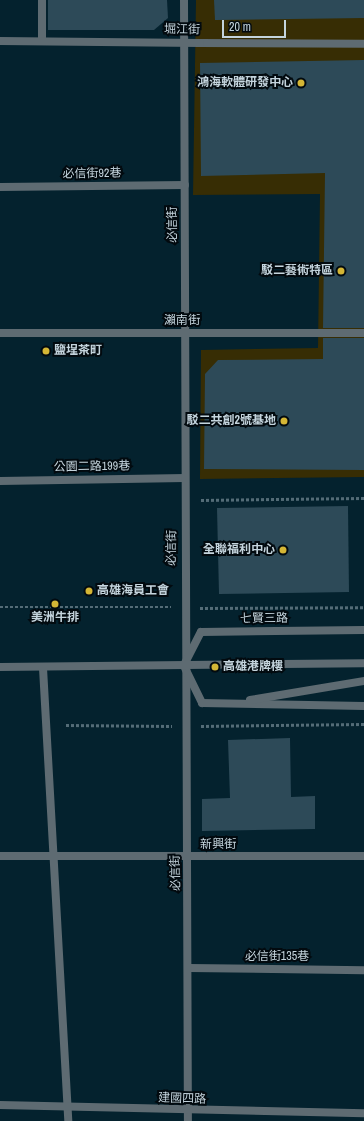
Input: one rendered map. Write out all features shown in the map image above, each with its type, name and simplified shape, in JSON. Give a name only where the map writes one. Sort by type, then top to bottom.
[{"type":"street","points":[[42,0],[42,41]]},
{"type":"street","name":"必信街","points":[[184,0],[184,665],[189,968],[188,1121]]},
{"type":"street","name":"堀江街","points":[[0,41],[364,44]]},
{"type":"street","name":"必信街92巷","points":[[0,187],[185,185]]},
{"type":"street","name":"瀨南街","points":[[0,334],[364,333]]},
{"type":"street","name":"公園二路199巷","points":[[0,481],[185,478]]},
{"type":"street","name":"七賢三路","points":[[184,665],[201,632],[364,630]]},
{"type":"street","points":[[0,667],[43,668],[364,663]]},
{"type":"street","points":[[184,665],[202,703],[364,706]]},
{"type":"street","points":[[43,668],[52,855],[69,1107],[68,1121]]},
{"type":"street","points":[[228,704],[364,681]]},
{"type":"street","name":"新興街","points":[[0,856],[364,856]]},
{"type":"street","name":"必信街135巷","points":[[189,968],[364,970]]},
{"type":"street","name":"建國四路","points":[[0,1105],[188,1111],[364,1112]]},
{"type":"path","points":[[184,500],[364,498]]},
{"type":"path","points":[[66,725],[185,726],[364,724]]},
{"type":"shaded area","name":"駁二藝術特區","points":[[196,0],[364,0],[364,477],[200,479],[201,350],[318,348],[320,194],[193,195]]},
{"type":"building","points":[[48,0],[167,0],[168,18],[154,30],[48,30]]},
{"type":"building","points":[[214,0],[364,0],[364,18],[215,20]]},
{"type":"building","points":[[364,60],[364,328],[323,328],[325,173],[201,176],[200,63]]},
{"type":"building","name":"駁二共創2號基地","points":[[323,338],[364,338],[364,470],[204,469],[205,374],[218,360],[323,359]]},
{"type":"building","name":"全聯福利中心","points":[[348,506],[349,592],[219,594],[217,508]]},
{"type":"building","points":[[290,738],[291,797],[315,796],[315,829],[202,831],[202,799],[230,798],[228,740]]},
{"type":"place","name":"鴻海軟體研發中心","points":[[301,83]]},
{"type":"place","name":"駁二藝術特區","points":[[341,271]]},
{"type":"place","name":"鹽埕茶町","points":[[46,351]]},
{"type":"place","name":"駁二共創2號基地","points":[[284,421]]},
{"type":"place","name":"全聯福利中心","points":[[283,550]]},
{"type":"place","name":"高雄海員工會","points":[[89,591]]},
{"type":"place","name":"美洲牛排","points":[[55,604]]},
{"type":"place","name":"高雄港牌樓","points":[[215,667]]}]
